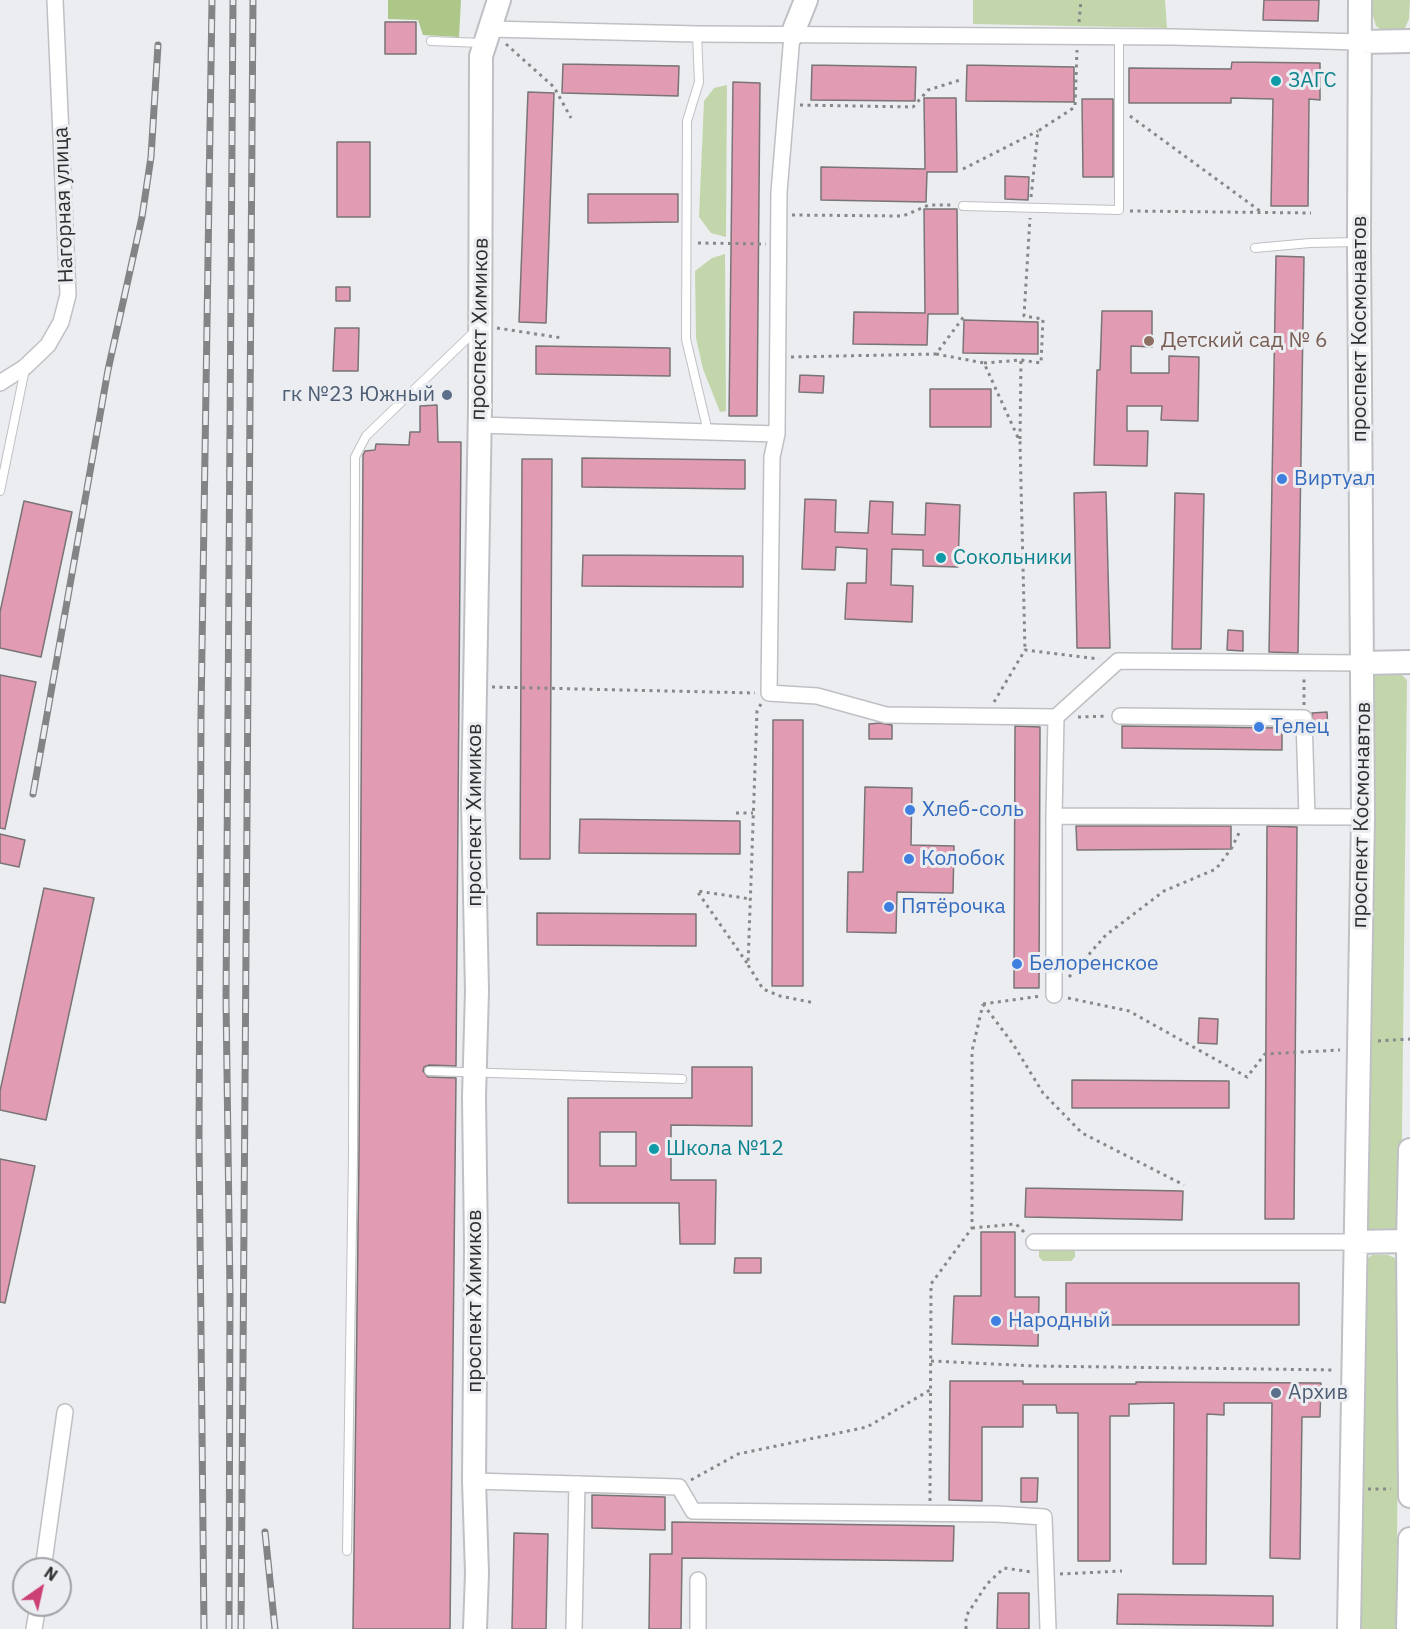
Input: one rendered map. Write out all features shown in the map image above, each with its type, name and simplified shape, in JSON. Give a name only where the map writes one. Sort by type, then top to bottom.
[{"type":"main road","name":"проспект Космонавтов","points":[[1349,1629],[1363,818],[1359,242],[1360,0]]},
{"type":"main road","name":"проспект Химиков","points":[[475,1629],[477,1573],[474,1481],[474,1072],[477,991],[473,801],[479,425],[481,56],[498,2]]},
{"type":"main road","points":[[1360,42],[1410,42]]},
{"type":"main road","points":[[1363,663],[1410,662]]},
{"type":"main road","points":[[1410,1150],[1408,1241],[1410,1497]]},
{"type":"main road","points":[[1355,1242],[1408,1241]]},
{"type":"main road","points":[[1408,1629],[1410,1539]]},
{"type":"street","name":"Нагорная улица","points":[[0,383],[25,368],[48,345],[62,322],[68,295],[55,0]]},
{"type":"street","points":[[806,0],[792,35],[778,214],[777,434],[772,457],[769,693],[816,696],[886,715],[1056,717],[1118,661],[1363,663]]},
{"type":"street","points":[[487,36],[698,34],[1119,37],[1360,42]]},
{"type":"street","points":[[479,425],[777,434]]},
{"type":"street","points":[[1120,716],[1304,718],[1307,817]]},
{"type":"street","points":[[1054,995],[1056,717]]},
{"type":"street","points":[[1054,816],[1363,818]]},
{"type":"street","points":[[1034,1242],[1355,1242]]},
{"type":"street","points":[[45,1557],[65,1412]]},
{"type":"street","points":[[474,1481],[679,1487],[693,1511],[1044,1517],[1048,1629]]},
{"type":"street","points":[[574,1629],[577,1484]]},
{"type":"street","points":[[698,1580],[698,1629]]},
{"type":"lane","points":[[698,34],[699,82],[687,121],[686,339],[708,432]]},
{"type":"lane","points":[[431,41],[487,36]]},
{"type":"lane","points":[[963,206],[1119,210],[1119,37]]},
{"type":"lane","points":[[1256,248],[1310,243],[1359,242]]},
{"type":"lane","points":[[347,1551],[353,1143],[355,457],[366,436],[480,326]]},
{"type":"lane","points":[[0,491],[25,368]]},
{"type":"lane","points":[[429,1071],[682,1079]]},
{"type":"path","points":[[963,169],[1038,131],[1075,107],[1081,0]]},
{"type":"path","points":[[487,36],[555,87],[571,118]]},
{"type":"path","points":[[786,105],[913,107],[928,90],[963,79]]},
{"type":"path","points":[[1119,107],[1262,212]]},
{"type":"path","points":[[777,357],[936,354],[984,363],[1021,360],[1041,363],[1043,319],[1024,316],[1030,208],[1038,131]]},
{"type":"path","points":[[778,214],[903,216],[929,205],[963,206]]},
{"type":"path","points":[[1119,210],[1311,213]]},
{"type":"path","points":[[687,243],[778,244]]},
{"type":"path","points":[[936,354],[965,315]]},
{"type":"path","points":[[480,326],[562,338]]},
{"type":"path","points":[[986,716],[1025,650],[1020,442],[1021,360]]},
{"type":"path","points":[[984,363],[1020,442]]},
{"type":"path","points":[[1025,650],[1118,661]]},
{"type":"path","points":[[1304,662],[1304,718]]},
{"type":"path","points":[[475,687],[769,693]]},
{"type":"path","points":[[748,965],[757,711],[769,693]]},
{"type":"path","points":[[1056,717],[1120,716]]},
{"type":"path","points":[[736,813],[753,813]]},
{"type":"path","points":[[1054,995],[1106,935],[1164,891],[1216,869],[1231,849],[1249,816]]},
{"type":"path","points":[[751,899],[697,891],[763,989],[780,996],[815,1003]]},
{"type":"path","points":[[983,1004],[1054,995],[1129,1011],[1247,1077],[1265,1054],[1338,1051],[1359,1043],[1410,1039]]},
{"type":"path","points":[[983,1004],[1013,1044],[1042,1093],[1082,1133],[1184,1185]]},
{"type":"path","points":[[930,1514],[931,1284],[972,1228],[972,1051],[983,1004]]},
{"type":"path","points":[[972,1228],[1016,1224],[1034,1242]]},
{"type":"path","points":[[931,1361],[1035,1366],[1334,1370]]},
{"type":"path","points":[[679,1487],[738,1454],[867,1427],[930,1390]]},
{"type":"path","points":[[966,1629],[966,1616],[987,1584],[1004,1568],[1046,1574],[1122,1571]]},
{"type":"green space","points":[[388,0],[461,0],[459,37],[423,35],[418,20],[388,19]]},
{"type":"green space","points":[[973,0],[1165,0],[1167,28],[973,24]]},
{"type":"green space","points":[[1373,0],[1410,0],[1409,19],[1405,28],[1400,32],[1383,31],[1376,26],[1373,16]]},
{"type":"green space","points":[[727,85],[726,237],[711,233],[699,217],[704,101],[714,88]]},
{"type":"green space","points":[[725,254],[726,411],[720,412],[703,369],[696,338],[695,271],[712,258]]},
{"type":"green space","points":[[1399,672],[1407,680],[1401,1225],[1394,1231],[1373,1232],[1363,1225],[1369,680],[1375,673]]},
{"type":"green space","points":[[1043,1247],[1072,1247],[1075,1257],[1071,1261],[1043,1261],[1039,1257],[1039,1251]]},
{"type":"green space","points":[[1372,1255],[1388,1255],[1395,1258],[1400,1265],[1396,1629],[1360,1629],[1367,1259]]},
{"type":"building","points":[[1264,0],[1319,0],[1318,21],[1263,20]]},
{"type":"building","points":[[385,22],[416,22],[416,54],[385,54]]},
{"type":"building","points":[[1232,62],[1320,63],[1320,100],[1309,99],[1308,206],[1271,206],[1273,99],[1231,98],[1231,103],[1129,103],[1129,68],[1231,69]]},
{"type":"building","points":[[563,64],[679,66],[678,96],[562,93]]},
{"type":"building","points":[[812,65],[916,67],[915,101],[811,100]]},
{"type":"building","points":[[967,65],[1074,67],[1074,102],[966,101]]},
{"type":"building","points":[[733,82],[760,83],[757,416],[729,416]]},
{"type":"building","points":[[528,92],[554,93],[546,323],[519,322]]},
{"type":"building","points":[[924,98],[956,98],[957,172],[927,172],[926,202],[821,200],[821,167],[925,169]]},
{"type":"building","points":[[1082,99],[1113,99],[1113,177],[1083,177]]},
{"type":"building","points":[[337,142],[370,142],[370,217],[337,217]]},
{"type":"building","points":[[1005,176],[1029,177],[1028,200],[1005,199]]},
{"type":"building","points":[[588,194],[678,194],[678,222],[588,223]]},
{"type":"building","points":[[924,209],[957,209],[958,314],[928,314],[927,345],[853,344],[854,312],[925,313]]},
{"type":"building","points":[[1276,256],[1304,257],[1298,653],[1269,652]]},
{"type":"building","points":[[336,287],[350,287],[350,301],[336,301]]},
{"type":"building","points":[[1102,311],[1152,311],[1152,347],[1131,346],[1131,373],[1169,373],[1169,356],[1199,357],[1198,421],[1161,420],[1162,406],[1127,406],[1127,431],[1148,431],[1147,466],[1094,465],[1097,370],[1100,370]]},
{"type":"building","points":[[964,320],[1038,322],[1038,354],[963,353]]},
{"type":"building","points":[[335,328],[359,328],[358,371],[333,371]]},
{"type":"building","points":[[536,346],[670,348],[670,376],[536,374]]},
{"type":"building","points":[[800,375],[824,376],[823,393],[799,392]]},
{"type":"building","points":[[930,389],[991,389],[991,427],[930,427]]},
{"type":"building","points":[[437,405],[438,442],[461,442],[456,1066],[429,1065],[424,1067],[423,1071],[428,1077],[456,1078],[450,1629],[353,1629],[359,1155],[363,455],[365,451],[375,450],[376,444],[409,445],[410,432],[420,432],[420,406]]},
{"type":"building","points":[[582,458],[745,460],[745,489],[582,487]]},
{"type":"building","points":[[522,459],[552,459],[550,859],[520,859]]},
{"type":"building","points":[[1106,492],[1110,648],[1077,648],[1074,493]]},
{"type":"building","points":[[1175,493],[1204,494],[1201,649],[1172,649]]},
{"type":"building","name":"Сокольники","points":[[805,499],[836,500],[835,532],[868,533],[870,501],[893,502],[892,534],[925,535],[926,503],[960,505],[958,567],[923,566],[923,550],[892,549],[891,585],[913,586],[912,622],[845,619],[847,583],[866,583],[867,549],[836,547],[835,570],[802,569]]},
{"type":"building","points":[[24,501],[72,512],[41,657],[0,648],[0,612]]},
{"type":"building","points":[[583,555],[743,556],[743,587],[582,586]]},
{"type":"building","points":[[1228,630],[1243,631],[1243,651],[1227,650]]},
{"type":"building","points":[[0,675],[36,682],[5,829],[0,828]]},
{"type":"building","points":[[1327,712],[1328,731],[1314,731],[1312,713]]},
{"type":"building","points":[[773,720],[803,720],[803,986],[772,986]]},
{"type":"building","points":[[869,724],[892,725],[892,739],[869,739]]},
{"type":"building","points":[[1015,726],[1040,727],[1039,988],[1014,988]]},
{"type":"building","points":[[1122,726],[1282,728],[1282,750],[1122,748]]},
{"type":"building","name":"Колобок","points":[[865,787],[912,788],[911,845],[954,846],[953,893],[897,892],[896,933],[847,932],[848,872],[863,872]]},
{"type":"building","points":[[580,819],[740,821],[740,854],[579,853]]},
{"type":"building","points":[[1076,826],[1231,826],[1231,849],[1077,850]]},
{"type":"building","points":[[1267,826],[1297,827],[1294,1219],[1265,1219]]},
{"type":"building","points":[[0,834],[25,840],[19,867],[0,863]]},
{"type":"building","points":[[44,888],[94,898],[46,1120],[0,1110],[0,1091]]},
{"type":"building","points":[[537,913],[696,914],[696,946],[537,945]]},
{"type":"building","points":[[1199,1018],[1218,1019],[1217,1044],[1198,1043]]},
{"type":"building","name":"Школа №12","points":[[692,1067],[752,1067],[752,1126],[671,1125],[671,1180],[716,1180],[715,1244],[680,1244],[679,1203],[568,1203],[568,1098],[692,1098]],"holes":[[[600,1132],[636,1132],[636,1166],[600,1166]]]},
{"type":"building","points":[[1072,1080],[1229,1081],[1229,1108],[1072,1108]]},
{"type":"building","points":[[0,1159],[35,1166],[5,1303],[0,1302]]},
{"type":"building","points":[[1026,1188],[1183,1191],[1182,1220],[1025,1217]]},
{"type":"building","name":"Народный","points":[[981,1232],[1015,1232],[1015,1297],[1039,1297],[1038,1346],[952,1344],[954,1296],[981,1296]]},
{"type":"building","points":[[735,1258],[761,1258],[761,1273],[734,1273]]},
{"type":"building","points":[[1066,1283],[1299,1283],[1299,1325],[1066,1325]]},
{"type":"building","points":[[950,1381],[1023,1381],[1023,1384],[1321,1383],[1320,1417],[1302,1417],[1300,1559],[1270,1558],[1272,1403],[1224,1403],[1224,1415],[1207,1414],[1206,1564],[1173,1564],[1174,1403],[1129,1404],[1129,1416],[1110,1416],[1110,1561],[1078,1561],[1078,1413],[1057,1413],[1056,1405],[1023,1405],[1023,1427],[982,1427],[982,1501],[949,1500]]},
{"type":"building","points":[[1021,1478],[1038,1478],[1037,1502],[1021,1502]]},
{"type":"building","points":[[592,1495],[665,1497],[665,1530],[592,1528]]},
{"type":"building","points":[[672,1522],[954,1526],[953,1561],[682,1558],[681,1629],[649,1629],[650,1554],[672,1554]]},
{"type":"building","points":[[514,1533],[548,1534],[546,1629],[512,1629]]},
{"type":"building","points":[[998,1593],[1029,1593],[1029,1629],[997,1629]]},
{"type":"building","points":[[1118,1594],[1273,1596],[1273,1626],[1117,1624]]},
{"type":"railway","points":[[204,1629],[199,1137],[201,713],[212,0]]},
{"type":"railway","points":[[229,1629],[230,1293],[226,999],[233,0]]},
{"type":"railway","points":[[241,1629],[253,0]]},
{"type":"railway","points":[[33,794],[108,370],[142,217],[151,157],[158,45]]},
{"type":"railway","points":[[265,1532],[275,1629]]},
{"type":"place","name":"ЗАГС","points":[[1276,81]]},
{"type":"place","name":"Детский сад № 6","points":[[1149,341]]},
{"type":"place","name":"гк №23 Южный","points":[[447,395]]},
{"type":"place","name":"Виртуал","points":[[1282,479]]},
{"type":"place","name":"Сокольники","points":[[941,558]]},
{"type":"place","name":"Телец","points":[[1259,727]]},
{"type":"place","name":"Хлеб-соль","points":[[910,810]]},
{"type":"place","name":"Колобок","points":[[909,859]]},
{"type":"place","name":"Пятёрочка","points":[[889,907]]},
{"type":"place","name":"Белоренское","points":[[1017,964]]},
{"type":"place","name":"Школа №12","points":[[654,1149]]},
{"type":"place","name":"Народный","points":[[996,1321]]},
{"type":"place","name":"Архив","points":[[1276,1393]]}]
